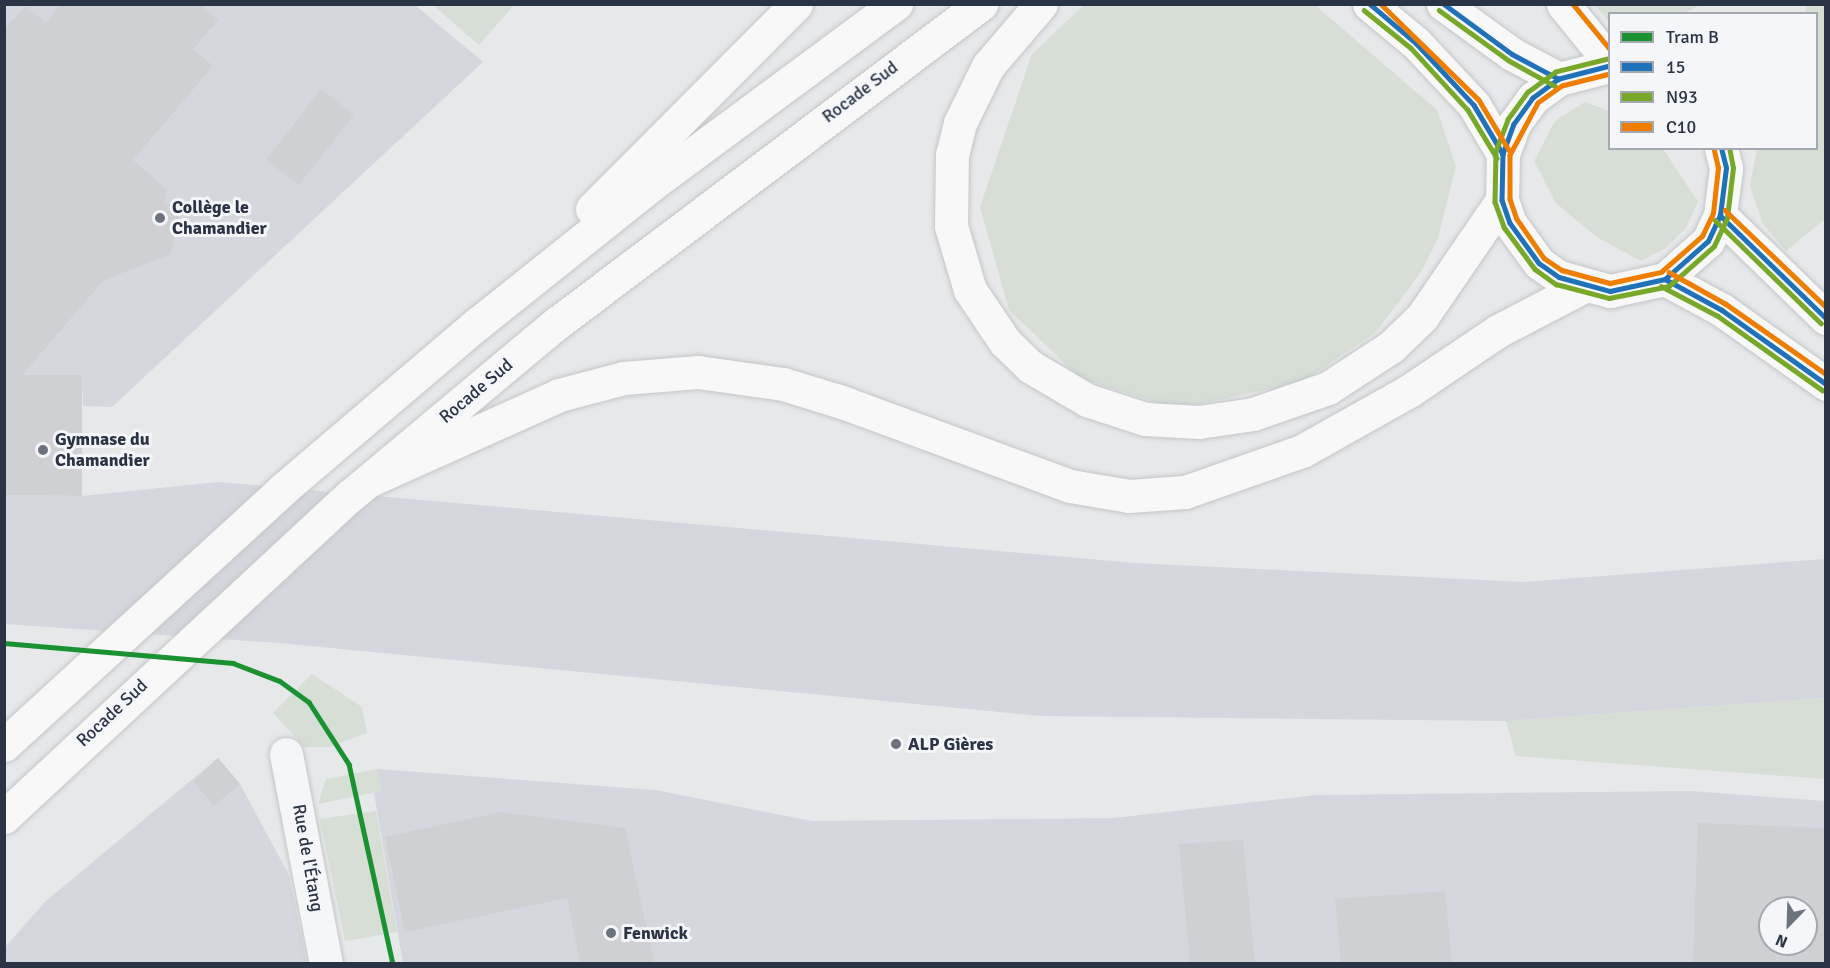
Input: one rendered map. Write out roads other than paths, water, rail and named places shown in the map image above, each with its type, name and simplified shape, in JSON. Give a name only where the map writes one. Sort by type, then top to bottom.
[{"type":"main road","points":[[477,324],[796,4]]},
{"type":"main road","points":[[4,745],[54,696],[283,489],[477,324],[651,185],[896,4]]},
{"type":"main road","name":"Rocade Sud","points":[[4,817],[121,704],[359,488],[698,213],[981,4]]},
{"type":"main road","points":[[1041,4],[988,66],[960,123],[950,179],[951,226],[970,290],[1005,342],[1031,367],[1087,400],[1145,419],[1199,422],[1253,414],[1329,388],[1391,347],[1422,317],[1502,200]]},
{"type":"main road","points":[[1370,4],[1416,43],[1474,105],[1503,154]]},
{"type":"main road","points":[[1443,4],[1512,54],[1559,79]]},
{"type":"main road","points":[[1563,4],[1608,61]]},
{"type":"main road","points":[[1608,65],[1559,79],[1533,98],[1514,124],[1503,154],[1502,200],[1528,251],[1559,278],[1582,287],[1639,289],[1665,279],[1707,241],[1720,215],[1726,168],[1722,150]]},
{"type":"main road","points":[[1720,215],[1826,318]]},
{"type":"main road","points":[[1665,279],[1722,310],[1826,384]]},
{"type":"main road","points":[[359,488],[559,395],[624,378],[698,372],[783,384],[842,402],[1070,486],[1129,496],[1185,492],[1302,452],[1409,392],[1498,331],[1582,287]]},
{"type":"street","name":"Rue de l'Étang","points":[[286,754],[326,963]]},
{"type":"tram line","name":"B","points":[[4,643],[233,663],[280,681],[309,702],[349,764],[393,964]]},
{"type":"place","name":"Collège le Chamandier","points":[[160,218]]},
{"type":"place","name":"Gymnase du Chamandier","points":[[43,450]]},
{"type":"place","name":"ALP Gières","points":[[896,744]]},
{"type":"place","name":"Fenwick","points":[[611,933]]}]
